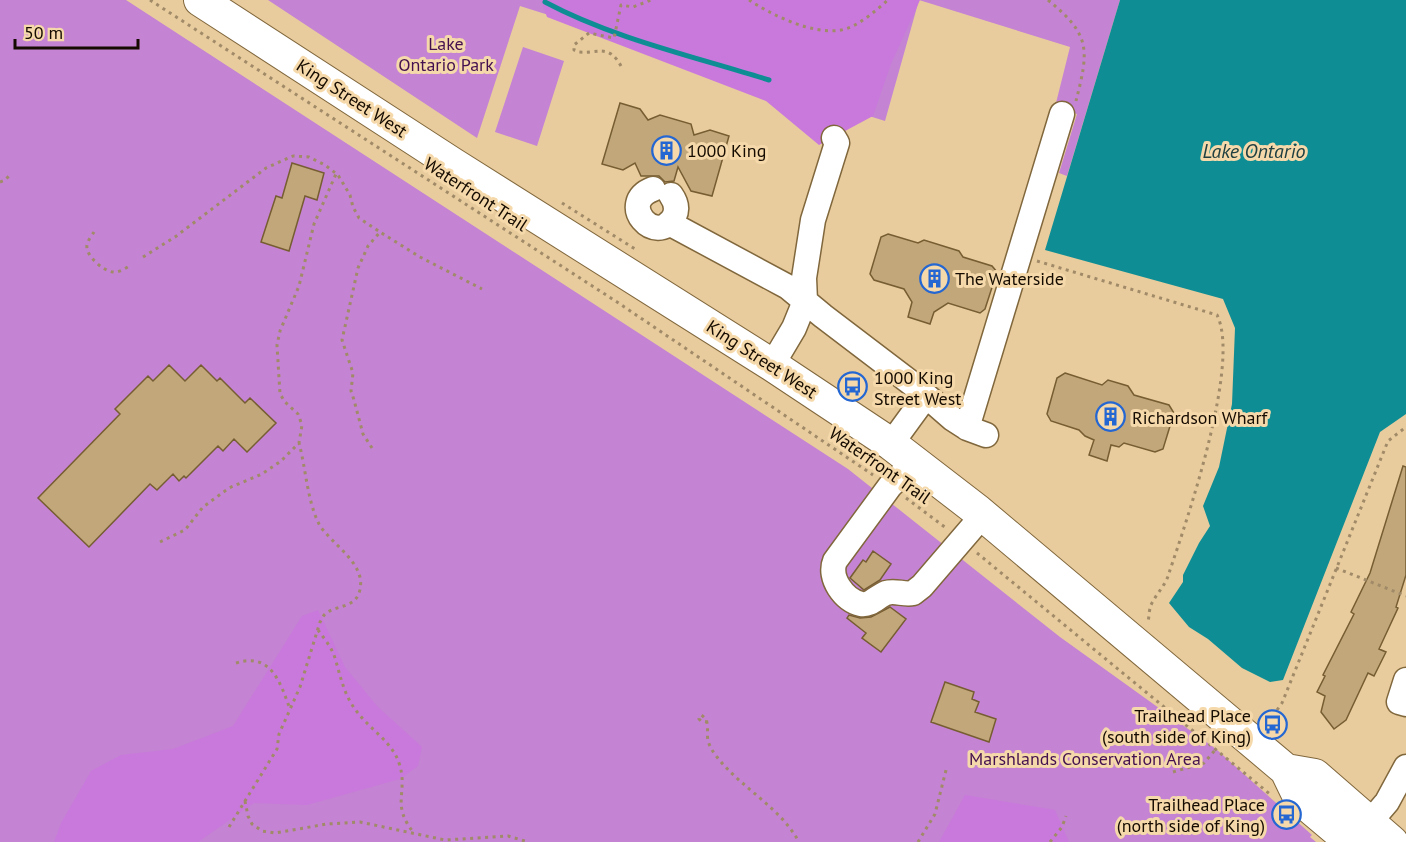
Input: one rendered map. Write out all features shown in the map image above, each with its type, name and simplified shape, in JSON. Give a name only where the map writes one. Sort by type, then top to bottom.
[{"type":"main road","name":"King Street West","points":[[200,0],[453,164],[772,365],[902,453],[983,515],[1286,771],[1315,776],[1366,837]]},
{"type":"street","points":[[669,224],[676,213],[676,206],[662,192],[642,196],[638,208],[646,224],[663,226],[669,224],[788,287],[953,419],[976,432],[1068,110]]},
{"type":"street","points":[[772,365],[794,328],[805,301],[804,278],[813,220],[837,143],[834,138]]},
{"type":"street","points":[[926,396],[890,486],[840,553],[833,566],[835,581],[851,599],[862,605],[892,591],[913,593],[922,586],[983,515]]},
{"type":"street","points":[[1406,680],[1399,702],[1406,704]]},
{"type":"street","points":[[1366,837],[1406,767]]},
{"type":"path","name":"Waterfront Trail","points":[[150,0],[607,296],[890,486],[962,540],[1278,801]]},
{"type":"path","points":[[621,66],[608,51],[576,51],[573,48],[575,43],[589,33],[614,38],[621,5],[633,7],[651,0]]},
{"type":"path","points":[[749,0],[769,13],[789,21],[828,30],[842,30],[852,26],[888,0]]},
{"type":"path","points":[[1048,0],[1069,17],[1079,34],[1085,51],[1085,66],[1068,110]]},
{"type":"path","points":[[142,257],[175,237],[266,168],[293,156],[309,157],[325,165],[344,182],[359,218],[420,257],[482,289]]},
{"type":"path","points":[[0,182],[11,174]]},
{"type":"path","points":[[229,827],[278,749],[279,734],[308,667],[325,614],[355,600],[360,592],[357,570],[320,525],[299,443],[302,425],[298,414],[280,394],[278,345],[280,331],[299,286],[314,224],[336,174]]},
{"type":"path","points":[[94,232],[87,245],[88,251],[102,267],[113,272],[131,265]]},
{"type":"path","points":[[372,448],[363,434],[351,390],[353,373],[342,340],[358,268],[368,246],[380,232]]},
{"type":"path","points":[[1030,259],[1217,315],[1222,326],[1221,377],[1215,421],[1168,576],[1151,605]]},
{"type":"path","points":[[1277,710],[1282,703],[1388,441],[1406,427]]},
{"type":"path","points":[[160,542],[184,530],[204,507],[229,488],[262,474],[281,461],[299,443]]},
{"type":"path","points":[[1336,568],[1406,596]]},
{"type":"path","points":[[318,630],[335,658],[349,701],[358,714],[392,749],[399,762],[402,774],[402,815],[415,835]]},
{"type":"path","points":[[236,663],[254,659],[262,663],[278,680],[290,709]]},
{"type":"path","points":[[708,722],[709,743],[717,758],[787,826],[799,842]]},
{"type":"path","points":[[1173,772],[1204,763],[1216,748]]},
{"type":"path","points":[[918,842],[935,814],[946,770]]},
{"type":"path","points":[[245,800],[252,824],[261,831],[275,833],[327,824],[360,822],[445,840],[508,836],[528,842]]},
{"type":"path","points":[[1050,842],[1062,827],[1066,816]]},
{"type":"green space","name":"Marshlands Conservation Area","points":[[0,0],[126,0],[848,469],[1060,637],[1216,749],[1312,835],[1310,837],[1316,842],[0,842]]},
{"type":"green space","name":"Lake Ontario Park","points":[[268,0],[919,0],[885,121],[520,6],[477,138]]},
{"type":"green space","points":[[919,0],[1120,0],[1067,176],[1059,173],[1077,114],[1055,107],[1070,47]]},
{"type":"green space","points":[[523,47],[564,61],[537,146],[495,132]]},
{"type":"shaded area","points":[[541,0],[920,0],[891,64],[873,116],[819,145],[766,101],[547,17]]},
{"type":"shaded area","points":[[318,610],[345,667],[377,706],[422,747],[418,766],[400,779],[307,805],[254,803],[198,842],[54,842],[61,823],[91,771],[121,755],[173,749],[233,726],[302,616]]},
{"type":"shaded area","points":[[965,795],[1055,810],[1069,842],[939,842]]},
{"type":"water","name":"Lake Ontario","points":[[1120,0],[1406,0],[1406,414],[1380,432],[1283,680],[1270,682],[1242,668],[1208,639],[1189,627],[1169,603],[1183,582],[1183,575],[1210,526],[1203,506],[1219,467],[1232,404],[1235,328],[1223,299],[1045,250]]},
{"type":"building","name":"1000 King","points":[[620,103],[640,109],[648,120],[660,115],[691,124],[694,135],[710,130],[729,136],[712,196],[691,191],[678,167],[674,181],[665,182],[659,176],[641,176],[635,163],[623,170],[602,164]]},
{"type":"building","points":[[292,163],[324,173],[317,200],[305,196],[289,251],[261,242],[276,196],[282,198]]},
{"type":"building","name":"The Waterside","points":[[888,234],[918,243],[924,240],[959,251],[963,257],[992,266],[997,272],[985,309],[980,313],[948,303],[934,312],[930,324],[908,317],[912,302],[904,289],[874,280],[870,274],[881,237]]},
{"type":"building","points":[[169,365],[185,381],[201,365],[217,381],[220,378],[245,403],[250,398],[276,423],[247,452],[234,439],[223,451],[218,446],[186,478],[184,476],[179,481],[173,474],[157,490],[150,484],[89,547],[38,498],[120,414],[115,409],[148,376],[153,381]]},
{"type":"building","name":"Richardson Wharf","points":[[1065,373],[1102,385],[1108,380],[1128,386],[1134,395],[1169,405],[1174,413],[1163,449],[1155,452],[1124,443],[1119,447],[1111,445],[1107,461],[1089,455],[1094,440],[1079,430],[1051,421],[1047,414],[1057,378]]},
{"type":"building","points":[[1403,466],[1406,467],[1406,575],[1396,607],[1398,608],[1379,649],[1386,652],[1374,676],[1368,673],[1346,720],[1334,729],[1321,712],[1325,696],[1317,692],[1325,676],[1323,675],[1354,614],[1351,612],[1370,573]]},
{"type":"building","points":[[873,551],[891,564],[880,580],[864,590],[850,578],[863,560],[866,562]]},
{"type":"building","points":[[890,607],[906,619],[881,652],[862,638],[866,633],[847,618],[849,615],[860,618],[871,617]]},
{"type":"building","points":[[945,682],[974,692],[972,699],[979,702],[975,712],[996,719],[989,742],[931,722]]},
{"type":"waterway","points":[[545,2],[571,15],[626,36],[769,80]]},
{"type":"place","name":"1000 King","points":[[666,150]]},
{"type":"place","name":"The Waterside","points":[[934,278]]},
{"type":"place","name":"1000 King Street West","points":[[853,387]]},
{"type":"place","name":"Richardson Wharf","points":[[1111,417]]},
{"type":"place","name":"Trailhead Place (south side of King)","points":[[1272,725]]},
{"type":"place","name":"Trailhead Place (north side of King)","points":[[1286,814]]}]
